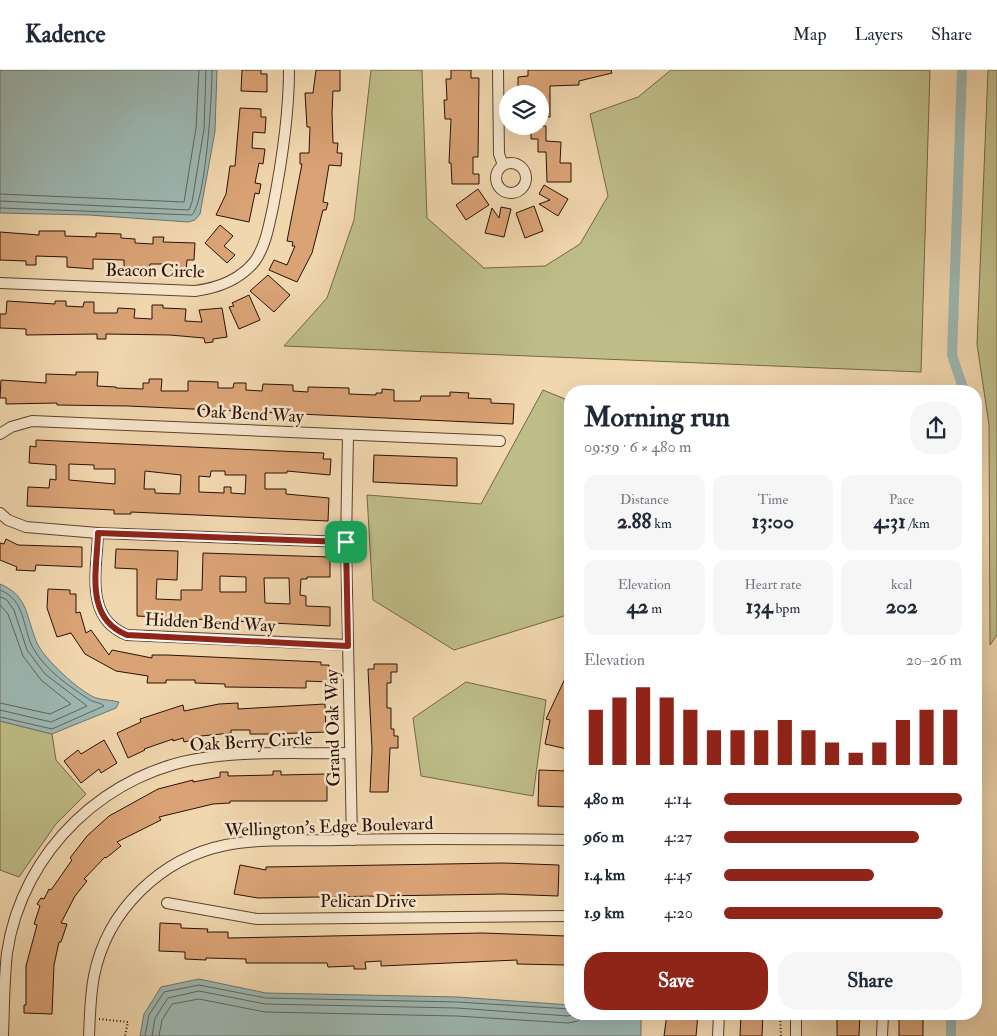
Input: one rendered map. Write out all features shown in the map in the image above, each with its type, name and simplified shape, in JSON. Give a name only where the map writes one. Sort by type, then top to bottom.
[{"type":"street","name":"Beacon Circle","points":[[0,283],[195,291],[220,286],[245,271],[255,260],[266,235],[282,164],[289,70]]},
{"type":"street","points":[[498,70],[499,154],[503,165]]},
{"type":"street","name":"Oak Bend Way","points":[[1,433],[16,424],[32,421],[500,441]]},
{"type":"street","name":"Grand Oak Way","points":[[348,435],[346,542],[352,840]]},
{"type":"street","points":[[0,513],[8,520],[26,527],[98,533],[346,542]]},
{"type":"street","name":"Hidden Bend Way","points":[[98,533],[96,600],[103,618],[117,631],[127,635],[348,646]]},
{"type":"street","name":"Oak Berry Circle","points":[[3,1036],[7,953],[22,902],[44,858],[66,829],[84,812],[121,786],[143,775],[186,761],[231,755],[350,754]]},
{"type":"street","name":"Wellington's Edge Boulevard","points":[[89,1036],[94,975],[107,936],[129,902],[156,876],[189,857],[225,845],[352,840],[564,840]]},
{"type":"street","name":"Pelican Drive","points":[[167,903],[257,918],[564,916]]},
{"type":"street","points":[[718,1036],[719,1020]]},
{"type":"street","points":[[796,1020],[796,1036]]},
{"type":"street","points":[[882,1036],[883,1020]]},
{"type":"path","points":[[103,1020],[128,1022],[125,1036]]},
{"type":"path","points":[[780,1020],[781,1036]]},
{"type":"shaded area","points":[[371,70],[422,70],[427,218],[484,268],[545,266],[580,244],[608,196],[590,114],[638,97],[671,70],[930,70],[921,372],[284,346],[327,298],[354,220]]},
{"type":"shaded area","points":[[988,70],[997,70],[997,635],[990,645],[989,425],[977,344]]},
{"type":"shaded area","points":[[543,390],[564,399],[564,616],[454,650],[373,600],[367,495],[481,504]]},
{"type":"shaded area","points":[[466,682],[546,700],[533,796],[421,776],[413,718]]},
{"type":"shaded area","points":[[0,721],[52,734],[56,760],[86,794],[56,824],[19,877],[0,870]]},
{"type":"water","points":[[0,70],[217,70],[215,131],[200,214],[195,220],[188,222],[89,215],[0,213]]},
{"type":"water","points":[[0,584],[9,589],[22,601],[33,634],[47,658],[89,695],[119,702],[116,708],[52,734],[0,721]]},
{"type":"water","points":[[199,979],[266,993],[457,997],[564,1005],[564,1020],[641,1020],[641,1036],[140,1036],[144,1014],[161,987]]},
{"type":"building","points":[[242,70],[261,70],[261,74],[267,74],[267,92],[241,91]]},
{"type":"building","points":[[316,70],[340,70],[340,91],[333,91],[332,113],[333,143],[338,143],[337,153],[342,153],[341,166],[329,165],[323,202],[328,203],[326,210],[323,210],[312,253],[297,282],[269,270],[274,260],[287,265],[295,246],[292,246],[293,242],[287,241],[302,164],[300,164],[300,153],[309,153],[310,127],[307,127],[305,93],[313,93]]},
{"type":"building","points":[[451,70],[471,70],[471,78],[479,78],[478,157],[473,157],[473,174],[479,174],[479,184],[452,184],[451,163],[449,163],[451,119],[445,119],[444,100],[447,100],[446,79],[451,79]]},
{"type":"building","points":[[528,70],[611,70],[612,73],[579,81],[579,85],[550,86],[550,117],[549,85],[518,85],[518,77],[528,76]]},
{"type":"building","points":[[240,108],[261,109],[261,117],[266,117],[265,133],[253,132],[252,148],[265,149],[263,164],[259,163],[255,183],[261,184],[259,194],[255,193],[249,222],[216,215],[226,194],[230,166],[235,166]]},
{"type":"building","points":[[531,135],[546,135],[546,141],[561,142],[560,163],[571,163],[571,182],[547,182],[546,152],[538,152],[538,139],[531,139]]},
{"type":"building","points":[[544,185],[568,199],[558,216],[539,204],[550,200],[539,194]]},
{"type":"building","points":[[478,189],[489,205],[466,220],[456,205]]},
{"type":"building","points":[[534,206],[543,231],[525,238],[516,213]]},
{"type":"building","points":[[501,207],[511,209],[504,237],[485,233],[492,208],[499,218]]},
{"type":"building","points":[[220,225],[233,236],[224,246],[235,255],[227,263],[205,243]]},
{"type":"building","points":[[39,231],[65,231],[65,236],[96,237],[96,233],[121,234],[121,238],[135,239],[135,243],[153,244],[153,237],[164,237],[163,242],[195,243],[194,260],[187,260],[186,271],[171,271],[172,264],[150,264],[149,271],[124,270],[124,260],[93,259],[93,269],[67,267],[67,257],[36,256],[36,265],[26,265],[26,261],[0,260],[0,232],[39,235]]},
{"type":"building","points":[[268,275],[290,295],[274,312],[250,291]]},
{"type":"building","points":[[249,295],[260,320],[239,329],[229,307],[234,306],[232,303]]},
{"type":"building","points":[[7,301],[55,304],[55,301],[66,301],[66,306],[83,307],[84,302],[94,302],[94,313],[117,313],[118,308],[135,309],[134,318],[152,319],[152,305],[163,305],[163,308],[186,309],[185,321],[202,322],[199,310],[222,308],[227,337],[213,339],[213,342],[205,343],[204,338],[170,335],[106,334],[106,339],[97,339],[97,334],[26,335],[26,329],[0,328],[0,314],[6,314]]},
{"type":"building","points":[[76,372],[98,372],[97,386],[116,388],[143,389],[143,383],[149,383],[149,379],[162,379],[161,391],[188,391],[188,381],[218,382],[218,388],[233,388],[234,383],[246,383],[246,390],[262,391],[263,384],[293,385],[293,391],[308,392],[308,387],[349,388],[349,394],[376,395],[376,393],[382,393],[382,389],[394,390],[394,401],[420,401],[421,396],[450,396],[450,392],[469,393],[468,398],[491,399],[491,403],[514,404],[513,424],[128,406],[57,405],[57,403],[6,404],[6,398],[0,398],[1,380],[46,383],[46,374],[76,375]]},
{"type":"building","points":[[36,440],[324,453],[323,459],[331,459],[330,475],[287,471],[287,473],[265,473],[265,489],[286,489],[286,494],[329,498],[328,521],[131,512],[131,514],[114,514],[114,510],[27,506],[28,487],[49,488],[50,479],[56,480],[56,465],[29,463],[30,446],[36,447]],"holes":[[[69,464],[94,465],[94,469],[115,469],[115,484],[69,480]],[[145,471],[181,475],[180,494],[155,493],[155,489],[144,489]],[[211,471],[225,471],[225,475],[246,475],[245,494],[231,493],[231,487],[224,487],[224,493],[199,492],[199,476],[210,477]]]},
{"type":"building","points":[[374,455],[457,458],[457,486],[373,482]]},
{"type":"building","points":[[6,539],[18,545],[82,547],[82,567],[36,565],[35,571],[16,570],[17,567],[0,560],[0,543],[4,544]]},
{"type":"building","points":[[116,549],[178,551],[177,580],[157,579],[156,599],[181,600],[181,590],[202,590],[203,553],[330,557],[330,577],[307,577],[307,579],[301,579],[300,595],[306,596],[306,606],[330,607],[330,626],[137,616],[137,569],[115,568]],"holes":[[[220,576],[246,577],[246,592],[220,592]],[[264,578],[289,578],[290,604],[265,603]]]},
{"type":"building","points":[[48,589],[70,590],[70,594],[76,594],[76,613],[80,612],[86,633],[91,630],[109,655],[112,650],[152,658],[152,655],[167,655],[321,662],[321,665],[329,665],[329,682],[306,681],[306,688],[225,687],[225,684],[195,683],[195,680],[166,680],[166,683],[147,683],[148,676],[116,671],[85,654],[71,633],[57,637],[47,608]]},
{"type":"building","points":[[374,664],[397,664],[397,672],[391,672],[391,683],[387,683],[387,708],[391,708],[391,729],[394,729],[394,736],[398,736],[398,748],[390,748],[388,792],[370,792],[372,749],[368,669],[374,669]]},
{"type":"building","points":[[564,681],[564,748],[545,744],[550,720],[546,719]]},
{"type":"building","points":[[238,703],[238,709],[325,704],[326,732],[250,734],[250,730],[231,730],[231,733],[191,737],[192,740],[184,742],[183,738],[173,741],[173,739],[144,749],[128,758],[117,733],[141,722],[140,719],[183,705],[184,711],[219,704]]},
{"type":"building","points":[[104,740],[117,763],[101,773],[99,769],[81,783],[64,761],[78,750],[81,754]]},
{"type":"building","points":[[539,770],[564,771],[564,807],[538,806]]},
{"type":"building","points":[[273,771],[281,771],[281,775],[327,774],[327,801],[230,801],[230,803],[213,804],[159,817],[161,820],[117,842],[121,846],[105,857],[84,879],[87,881],[75,896],[61,923],[67,924],[61,942],[59,942],[54,965],[52,1014],[24,1013],[24,1005],[26,1005],[26,966],[37,925],[34,924],[40,906],[37,904],[41,898],[44,899],[49,889],[51,890],[72,860],[70,858],[87,836],[109,816],[158,789],[193,780],[193,782],[220,777],[220,772],[228,772],[228,776],[273,775]]},
{"type":"building","points":[[503,863],[559,865],[558,896],[502,894],[258,898],[234,894],[240,865],[266,870],[266,867]]},
{"type":"building","points":[[160,923],[181,924],[181,928],[208,929],[207,932],[228,932],[228,938],[483,933],[564,936],[564,965],[517,964],[517,960],[381,966],[381,961],[365,962],[366,969],[354,969],[354,966],[328,967],[327,963],[246,963],[246,959],[185,959],[185,952],[159,951]]},
{"type":"building","points":[[666,1020],[697,1020],[696,1036],[664,1036]]},
{"type":"building","points":[[741,1020],[763,1020],[762,1036],[740,1036]]},
{"type":"building","points":[[837,1020],[860,1020],[859,1036],[837,1036]]},
{"type":"building","points":[[899,1020],[923,1020],[923,1036],[899,1036]]},
{"type":"waterway","points":[[962,70],[952,355],[962,385]]},
{"type":"waterway","points":[[951,1020],[951,1036]]},
{"type":"route","points":[[98,533],[346,542],[348,646],[127,635],[109,625],[98,610],[96,600],[98,533]]}]
